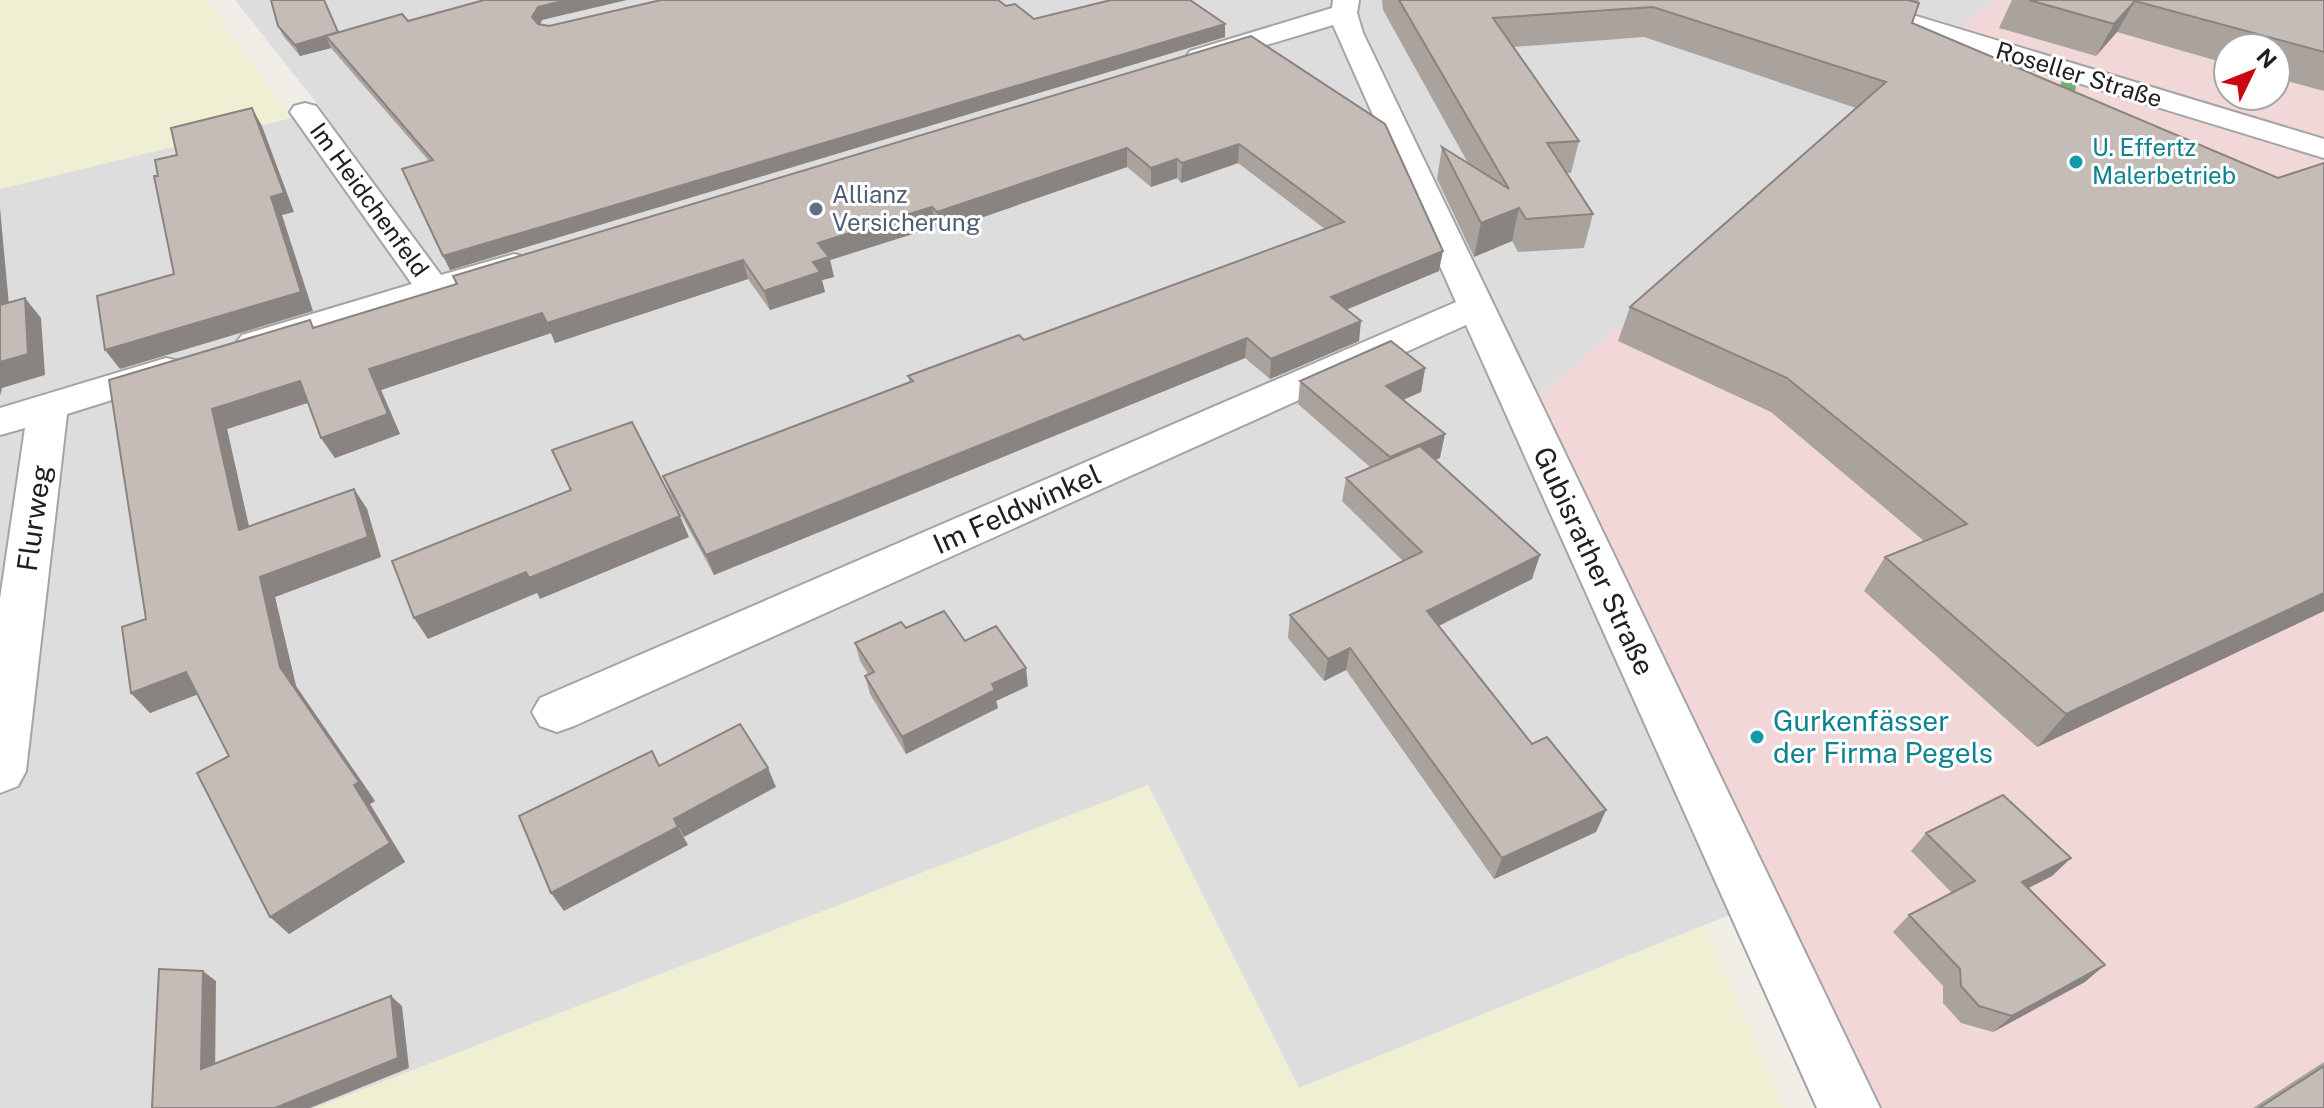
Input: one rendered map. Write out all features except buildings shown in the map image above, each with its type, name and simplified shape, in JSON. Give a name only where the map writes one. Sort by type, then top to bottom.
[{"type":"street","name":"Roseller Straße","points":[[1835,0],[2324,149]]},
{"type":"street","points":[[1294,2],[1345,7]]},
{"type":"street","points":[[1177,64],[1345,7]]},
{"type":"street","name":"Gubisrather Straße","points":[[1345,7],[1349,33],[1849,1108]]},
{"type":"street","name":"Im Heidchenfeld","points":[[305,112],[433,288]]},
{"type":"street","points":[[0,422],[539,256]]},
{"type":"street","name":"Im Feldwinkel","points":[[557,712],[1476,307]]},
{"type":"street","name":"Flurweg","points":[[0,771],[48,407]]},
{"type":"shaded area","points":[[235,0],[1996,0],[1536,400],[1779,895],[1299,1088],[1148,785],[315,1108],[0,1108],[0,189],[322,110]]},
{"type":"shaded area","points":[[1996,0],[2324,0],[2324,1108],[1879,1108],[1779,895],[1536,400],[1942,42]]},
{"type":"green space","points":[[0,0],[206,0],[292,118],[0,189]]},
{"type":"green space","points":[[1148,785],[1299,1088],[1705,925],[1785,1108],[315,1108]]},
{"type":"place","name":"U. Effertz Malerbetrieb","points":[[2076,162]]},
{"type":"place","name":"Allianz Versicherung","points":[[816,209]]},
{"type":"place","name":"Gurkenfässer der Firma Pegels","points":[[1757,737]]}]
